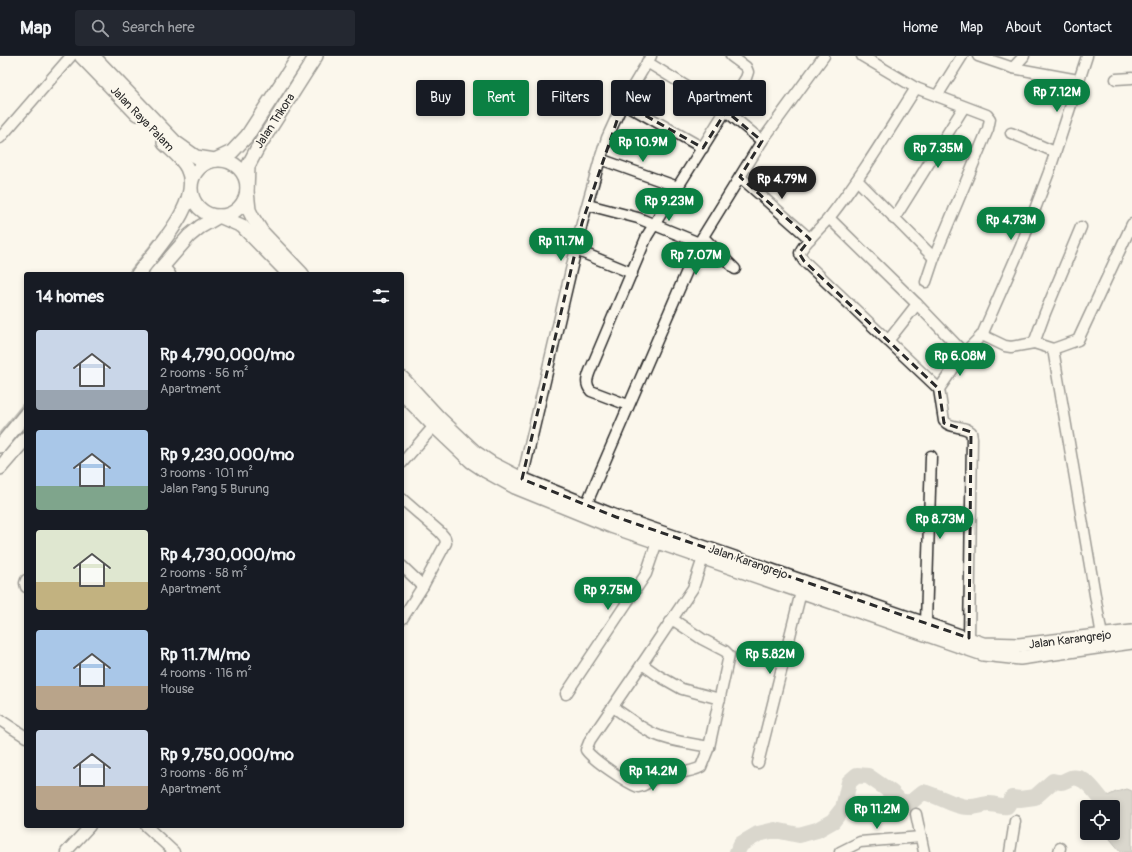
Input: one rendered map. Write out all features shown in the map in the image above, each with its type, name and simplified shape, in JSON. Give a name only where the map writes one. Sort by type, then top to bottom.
[{"type":"main road","name":"Jalan Raya Palam","points":[[81,56],[181,159],[187,169],[191,189]]},
{"type":"main road","name":"Jalan Raya Palam","points":[[93,56],[175,142],[196,157],[215,160]]},
{"type":"main road","name":"Jalan Trikora","points":[[215,160],[232,152],[247,136],[299,56]]},
{"type":"main road","name":"Jalan Trikora","points":[[247,191],[248,166],[252,158],[316,56]]},
{"type":"main road","points":[[140,272],[182,214],[197,170],[207,162],[215,160],[223,160],[231,163],[243,174],[246,182],[249,210],[256,224],[300,272]]},
{"type":"main road","points":[[191,189],[192,197],[196,205],[202,211],[210,215],[219,216],[227,215],[240,206],[247,191]]},
{"type":"main road","points":[[163,271],[189,236],[200,227],[219,216]]},
{"type":"main road","points":[[219,216],[242,226],[287,272]]},
{"type":"main road","name":"Jalan Karangrejo","points":[[404,380],[438,417],[476,453],[491,463],[522,479],[586,505],[703,558],[801,592],[926,623],[984,644],[1019,645],[1132,632]]},
{"type":"main road","name":"Jalan Karangrejo","points":[[404,395],[434,426],[477,466],[515,487],[611,526],[659,537],[867,609],[983,654],[1020,658],[1132,642]]},
{"type":"main road","points":[[0,446],[24,416]]},
{"type":"main road","points":[[0,468],[24,444]]},
{"type":"street","points":[[0,138],[71,56]]},
{"type":"street","points":[[731,56],[744,64],[748,69],[745,80]]},
{"type":"street","points":[[586,505],[628,405],[701,240],[762,141],[824,56]]},
{"type":"street","points":[[862,56],[916,88],[987,115],[990,118],[990,122],[934,258],[926,282]]},
{"type":"street","points":[[937,96],[962,56]]},
{"type":"street","points":[[978,56],[1013,68],[1078,80]]},
{"type":"street","points":[[1013,68],[1024,56]]},
{"type":"street","points":[[939,390],[964,353],[982,335],[1021,246],[1049,172],[1087,56]]},
{"type":"street","points":[[637,80],[649,59],[680,80]]},
{"type":"street","points":[[1116,78],[1132,78]]},
{"type":"street","points":[[916,88],[857,180],[800,252],[800,255],[804,261],[939,390],[944,421],[946,424],[968,429],[971,432],[969,638]]},
{"type":"street","points":[[894,219],[964,107]]},
{"type":"street","points":[[522,479],[576,250],[600,159],[617,116]]},
{"type":"street","points":[[646,116],[703,148]]},
{"type":"street","points":[[628,405],[591,391],[586,381],[647,236],[723,116]]},
{"type":"street","points":[[732,116],[762,141]]},
{"type":"street","points":[[1011,133],[1055,152]]},
{"type":"street","points":[[600,159],[678,188]]},
{"type":"street","points":[[740,177],[810,239]]},
{"type":"street","points":[[857,180],[934,258]]},
{"type":"street","points":[[588,205],[638,218],[701,240],[735,269]]},
{"type":"street","points":[[828,218],[918,304],[964,353]]},
{"type":"street","points":[[982,335],[1010,347],[1034,343],[1054,349],[1078,340],[1132,224]]},
{"type":"street","points":[[1034,343],[1044,313],[1081,228]]},
{"type":"street","points":[[576,250],[632,273]]},
{"type":"street","points":[[888,341],[918,304]]},
{"type":"street","points":[[1054,349],[1102,636]]},
{"type":"street","points":[[404,461],[434,426]]},
{"type":"street","points":[[926,623],[931,456]]},
{"type":"street","points":[[404,501],[440,532],[446,541],[444,550],[404,616]]},
{"type":"street","points":[[566,694],[646,574],[659,537]]},
{"type":"street","points":[[672,619],[702,639],[728,653],[728,660],[720,698],[709,747],[701,767],[652,779],[642,787],[636,786],[606,767],[591,756],[586,750],[590,740],[693,588],[703,558]]},
{"type":"street","points":[[404,568],[423,586]]},
{"type":"street","points":[[758,763],[801,592]]},
{"type":"street","points":[[642,664],[682,689],[720,698]]},
{"type":"street","points":[[613,707],[653,734],[709,747]]},
{"type":"street","points":[[0,720],[24,736]]},
{"type":"street","points":[[916,814],[924,852]]},
{"type":"street","points":[[1010,852],[1015,821]]},
{"type":"street","points":[[66,852],[88,828]]},
{"type":"street","points":[[148,828],[174,852]]},
{"type":"street","points":[[840,852],[860,842],[921,837]]},
{"type":"highlighted area","points":[[623,103],[703,148],[726,111],[762,141],[740,177],[810,239],[799,253],[804,261],[939,389],[944,423],[971,432],[969,638],[616,517],[522,479],[582,223]]},
{"type":"shaded area","points":[[1127,789],[1132,791],[1132,852],[1121,852],[1111,840],[1120,840],[1120,800],[1099,800],[1116,792]]},
{"type":"waterway","points":[[130,272],[169,223]]},
{"type":"waterway","points":[[0,433],[24,403]]},
{"type":"waterway","points":[[737,852],[741,844],[758,834],[775,830],[799,835],[817,830],[833,821],[843,808],[849,782],[857,775],[868,776],[891,792],[900,801],[910,803],[923,792],[959,806],[975,807],[984,804],[1007,806],[1012,798],[1020,799],[1035,797],[1053,781],[1061,782],[1076,777],[1089,784],[1102,800]]}]
